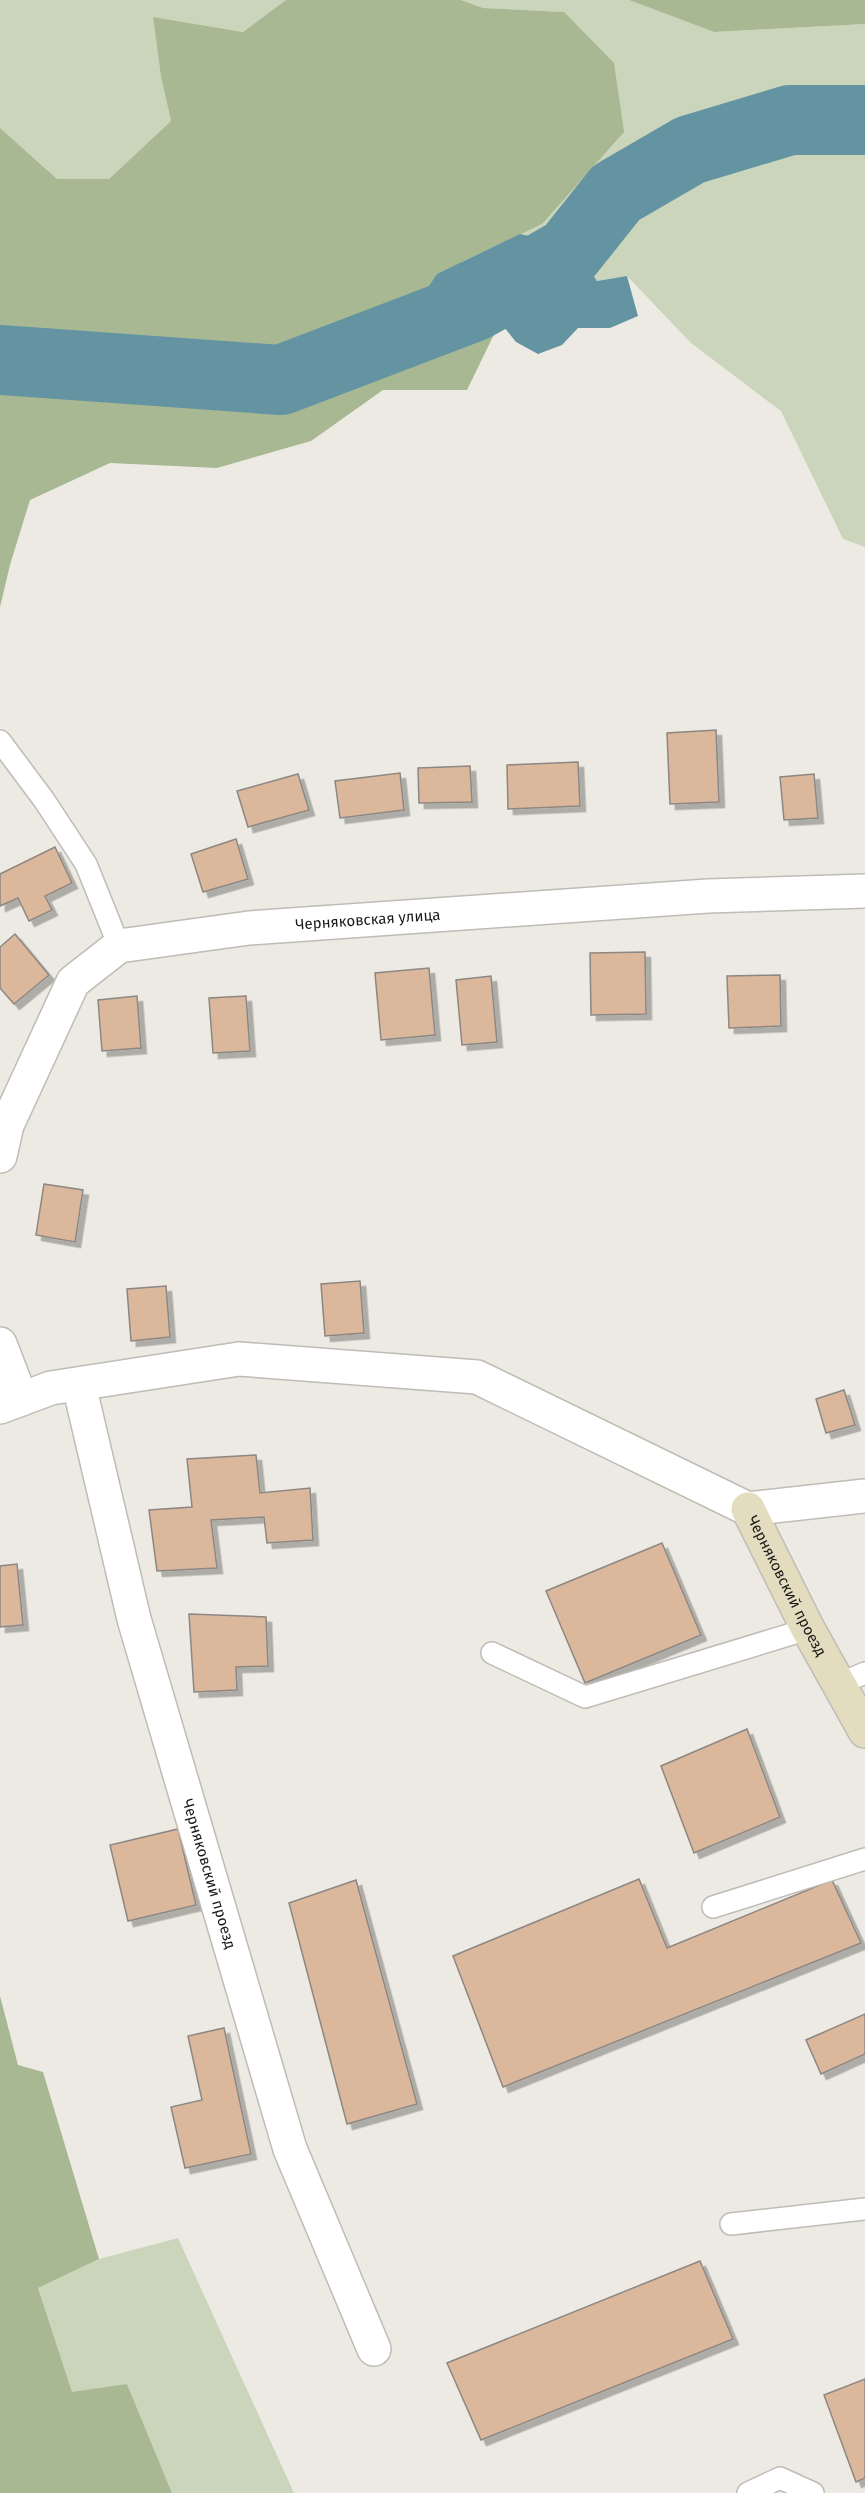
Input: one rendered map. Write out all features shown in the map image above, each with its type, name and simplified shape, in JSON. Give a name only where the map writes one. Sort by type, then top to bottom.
[{"type":"street","name":"Черняковская улица","points":[[119,946],[261,927],[708,896],[865,891]]},
{"type":"street","points":[[0,1156],[7,1125],[73,982],[119,946]]},
{"type":"street","points":[[0,1344],[11,1403],[51,1388],[238,1359],[477,1377],[748,1509]]},
{"type":"street","name":"Черняковский проезд","points":[[79,1385],[134,1619],[290,2149],[374,2349]]},
{"type":"street","name":"Черняковский проезд","points":[[865,1497],[748,1509],[808,1629],[852,1679],[865,1731]]},
{"type":"lane","points":[[0,741],[44,800],[86,864],[119,946]]},
{"type":"lane","points":[[492,1653],[585,1697],[808,1629]]},
{"type":"lane","points":[[713,1907],[865,1859]]},
{"type":"lane","points":[[731,2224],[865,2209]]},
{"type":"lane","points":[[748,2493],[780,2478],[813,2493]]},
{"type":"green space","points":[[0,0],[286,0],[243,32],[153,17],[161,77],[171,121],[109,179],[57,179],[0,128]]},
{"type":"green space","points":[[286,0],[461,0],[483,8],[564,12],[614,63],[624,132],[542,224],[462,262],[486,287],[500,322],[467,390],[383,390],[311,441],[217,468],[110,463],[30,500],[0,607],[0,128],[57,179],[109,179],[171,121],[161,77],[153,17],[243,32]]},
{"type":"green space","points":[[461,0],[629,0],[714,32],[865,24],[865,547],[843,539],[781,411],[691,343],[627,276],[597,281],[581,257],[558,242],[520,234],[542,224],[564,12],[483,8]]},
{"type":"green space","points":[[629,0],[865,0],[865,24],[714,32]]},
{"type":"green space","points":[[0,1996],[18,2065],[43,2072],[99,2259],[38,2288],[72,2392],[127,2384],[172,2493],[0,2493]]},
{"type":"green space","points":[[178,2238],[294,2493],[172,2493],[127,2384],[72,2393],[38,2288],[99,2259]]},
{"type":"water","points":[[520,234],[558,242],[581,257],[597,281],[627,276],[638,316],[610,328],[578,328],[562,345],[538,354],[516,342],[500,322],[486,287],[462,311],[426,335],[405,322],[437,274]]},
{"type":"building","points":[[716,730],[719,802],[670,804],[667,733]]},
{"type":"building","points":[[578,762],[580,806],[508,809],[507,765]]},
{"type":"building","points":[[470,766],[472,802],[419,803],[418,768]]},
{"type":"building","points":[[400,773],[404,810],[340,818],[335,781]]},
{"type":"building","points":[[298,774],[309,810],[248,827],[237,791]]},
{"type":"building","points":[[814,774],[818,818],[784,820],[780,777]]},
{"type":"building","points":[[236,839],[248,879],[203,892],[191,854]]},
{"type":"building","points":[[55,847],[72,883],[45,896],[52,910],[29,921],[18,898],[0,906],[0,874]]},
{"type":"building","points":[[15,934],[49,975],[14,1004],[0,988],[0,947]]},
{"type":"building","points":[[645,952],[646,1014],[591,1015],[590,953]]},
{"type":"building","points":[[429,968],[435,1035],[381,1040],[375,973]]},
{"type":"building","points":[[780,975],[781,1026],[729,1028],[727,976]]},
{"type":"building","points":[[491,976],[497,1042],[462,1045],[456,980]]},
{"type":"building","points":[[137,996],[141,1048],[102,1051],[98,1000]]},
{"type":"building","points":[[246,996],[250,1051],[213,1053],[209,998]]},
{"type":"building","points":[[44,1184],[83,1190],[75,1242],[36,1235]]},
{"type":"building","points":[[360,1281],[364,1333],[325,1336],[321,1284]]},
{"type":"building","points":[[166,1286],[170,1337],[131,1341],[127,1289]]},
{"type":"building","points":[[844,1390],[855,1425],[826,1433],[816,1399]]},
{"type":"building","points":[[256,1455],[260,1493],[310,1488],[313,1540],[267,1543],[264,1517],[211,1520],[217,1568],[157,1571],[149,1510],[192,1507],[187,1459]]},
{"type":"building","points":[[662,1543],[701,1635],[585,1683],[546,1591]]},
{"type":"building","points":[[17,1564],[23,1625],[0,1627],[0,1566]]},
{"type":"building","points":[[189,1614],[266,1617],[268,1666],[236,1667],[237,1690],[194,1692]]},
{"type":"building","points":[[747,1729],[780,1817],[694,1853],[661,1766]]},
{"type":"building","points":[[178,1829],[196,1905],[128,1921],[110,1845]]},
{"type":"building","points":[[639,1879],[667,1948],[832,1880],[861,1943],[503,2087],[453,1956]]},
{"type":"building","points":[[356,1880],[417,2104],[347,2124],[289,1903]]},
{"type":"building","points":[[865,2014],[865,2054],[821,2074],[806,2040]]},
{"type":"building","points":[[224,2028],[251,2154],[185,2168],[171,2107],[202,2100],[188,2036]]},
{"type":"building","points":[[700,2261],[733,2339],[481,2440],[447,2363]]},
{"type":"building","points":[[865,2379],[865,2478],[856,2482],[824,2395]]},
{"type":"waterway","points":[[0,360],[281,380],[475,306],[569,252],[616,193],[690,150],[790,120],[865,120]]}]
